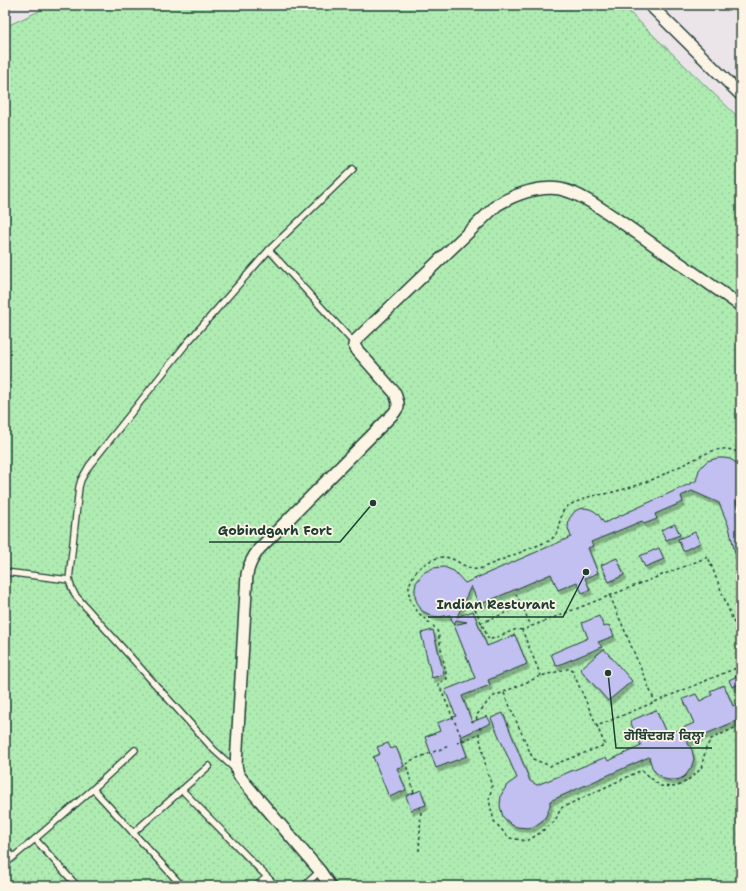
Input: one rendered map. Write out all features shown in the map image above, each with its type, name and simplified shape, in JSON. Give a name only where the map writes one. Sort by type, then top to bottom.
[{"type":"street","points":[[650,5],[741,94]]},
{"type":"street","points":[[330,886],[320,871],[244,782],[236,770],[236,765],[247,574],[250,563],[259,549],[394,413],[398,407],[395,393],[354,346],[357,338],[497,205],[511,197],[538,189],[561,189],[594,204],[741,306]]},
{"type":"lane","points":[[236,770],[214,750],[75,595],[69,580],[79,487],[89,466],[187,343],[269,250],[353,169]]},
{"type":"lane","points":[[269,250],[354,343]]},
{"type":"lane","points":[[5,572],[69,580]]},
{"type":"lane","points":[[5,864],[93,789],[135,750]]},
{"type":"lane","points":[[133,833],[209,766]]},
{"type":"lane","points":[[93,789],[182,886]]},
{"type":"lane","points":[[182,790],[276,886]]},
{"type":"lane","points":[[35,839],[77,886]]},
{"type":"lane","points":[[5,848],[13,857]]},
{"type":"lane","points":[[304,886],[320,871]]},
{"type":"lane","points":[[256,886],[267,876]]},
{"type":"path","points":[[463,741],[438,683],[448,679],[437,630],[417,611],[412,604],[410,597],[408,589],[411,580],[418,570],[429,561],[442,557],[454,560],[475,570],[479,569],[551,540],[559,530],[559,524],[563,511],[569,505],[591,496],[632,487],[654,479],[718,449],[730,449],[741,454]]},
{"type":"path","points":[[475,609],[489,640],[517,629],[522,630],[531,627],[708,557],[741,641]]},
{"type":"path","points":[[516,594],[531,627]]},
{"type":"path","points":[[610,596],[655,702]]},
{"type":"path","points":[[481,623],[522,606]]},
{"type":"path","points":[[522,630],[541,676]]},
{"type":"path","points":[[597,726],[741,666]]},
{"type":"path","points":[[478,720],[476,716],[492,697],[541,676],[571,668],[605,745],[550,766],[533,759],[504,692]]},
{"type":"path","points":[[480,727],[479,734],[487,772],[492,786],[489,800],[494,821],[509,838],[527,841],[555,821],[561,808],[642,770],[660,786],[676,787],[687,782],[701,769],[706,748],[711,739],[741,725]]},
{"type":"path","points":[[457,743],[479,734]]},
{"type":"path","points":[[414,793],[406,764],[412,760],[449,746]]},
{"type":"path","points":[[419,807],[421,811],[419,852]]},
{"type":"green space","points":[[52,5],[622,5],[741,120],[741,886],[5,886],[5,27]]},
{"type":"building","points":[[718,458],[730,459],[741,469],[741,496],[736,502],[741,516],[741,566],[738,566],[729,527],[719,503],[692,491],[681,496],[683,502],[655,514],[657,519],[644,524],[642,521],[591,542],[593,546],[588,548],[598,573],[585,578],[590,590],[582,593],[577,582],[558,590],[551,574],[479,605],[471,586],[457,617],[473,611],[487,646],[515,635],[527,664],[488,680],[490,685],[462,696],[472,722],[487,716],[491,723],[460,737],[467,756],[436,768],[425,737],[440,731],[437,723],[456,716],[445,690],[475,678],[454,625],[467,622],[456,620],[454,624],[450,615],[439,617],[433,616],[422,611],[416,600],[416,583],[423,573],[433,568],[444,567],[454,571],[465,583],[571,537],[568,528],[569,519],[575,511],[579,509],[584,508],[594,511],[604,523],[696,481],[699,470],[703,465],[707,461]]},
{"type":"building","points":[[675,524],[680,535],[666,540],[661,530]]},
{"type":"building","points":[[695,532],[700,543],[683,551],[678,539]]},
{"type":"building","points":[[659,548],[664,559],[645,567],[640,556]]},
{"type":"building","points":[[617,558],[624,575],[609,582],[601,565]]},
{"type":"building","points":[[599,616],[604,627],[609,625],[614,636],[598,642],[602,647],[556,666],[551,654],[588,638],[582,623]]},
{"type":"building","points":[[433,630],[444,674],[432,678],[421,633]]},
{"type":"building","points":[[604,649],[632,681],[608,701],[580,669]]},
{"type":"building","points":[[737,676],[740,684],[732,687],[729,680]]},
{"type":"building","points":[[724,685],[733,706],[741,702],[741,719],[687,742],[692,750],[694,759],[691,768],[685,776],[680,779],[664,779],[655,772],[649,757],[550,801],[550,806],[546,816],[542,821],[533,827],[517,827],[512,825],[503,817],[500,806],[501,795],[507,785],[517,778],[491,718],[503,713],[530,781],[537,785],[606,757],[608,761],[641,746],[630,721],[656,710],[667,735],[694,723],[683,699],[696,694],[700,701],[712,695],[710,691]]},
{"type":"building","points":[[388,743],[391,749],[396,747],[404,766],[397,768],[406,790],[389,797],[373,757],[380,754],[377,747]]},
{"type":"building","points":[[421,790],[426,805],[411,810],[406,796]]},
{"type":"place","name":"Gobindgarh Fort","points":[[373,503]]},
{"type":"place","name":"Indian Resturant","points":[[586,572]]},
{"type":"place","name":"ਗੋਬਿੰਦਗੜ ਕਿਲ੍ਹਾ","points":[[608,673]]}]
